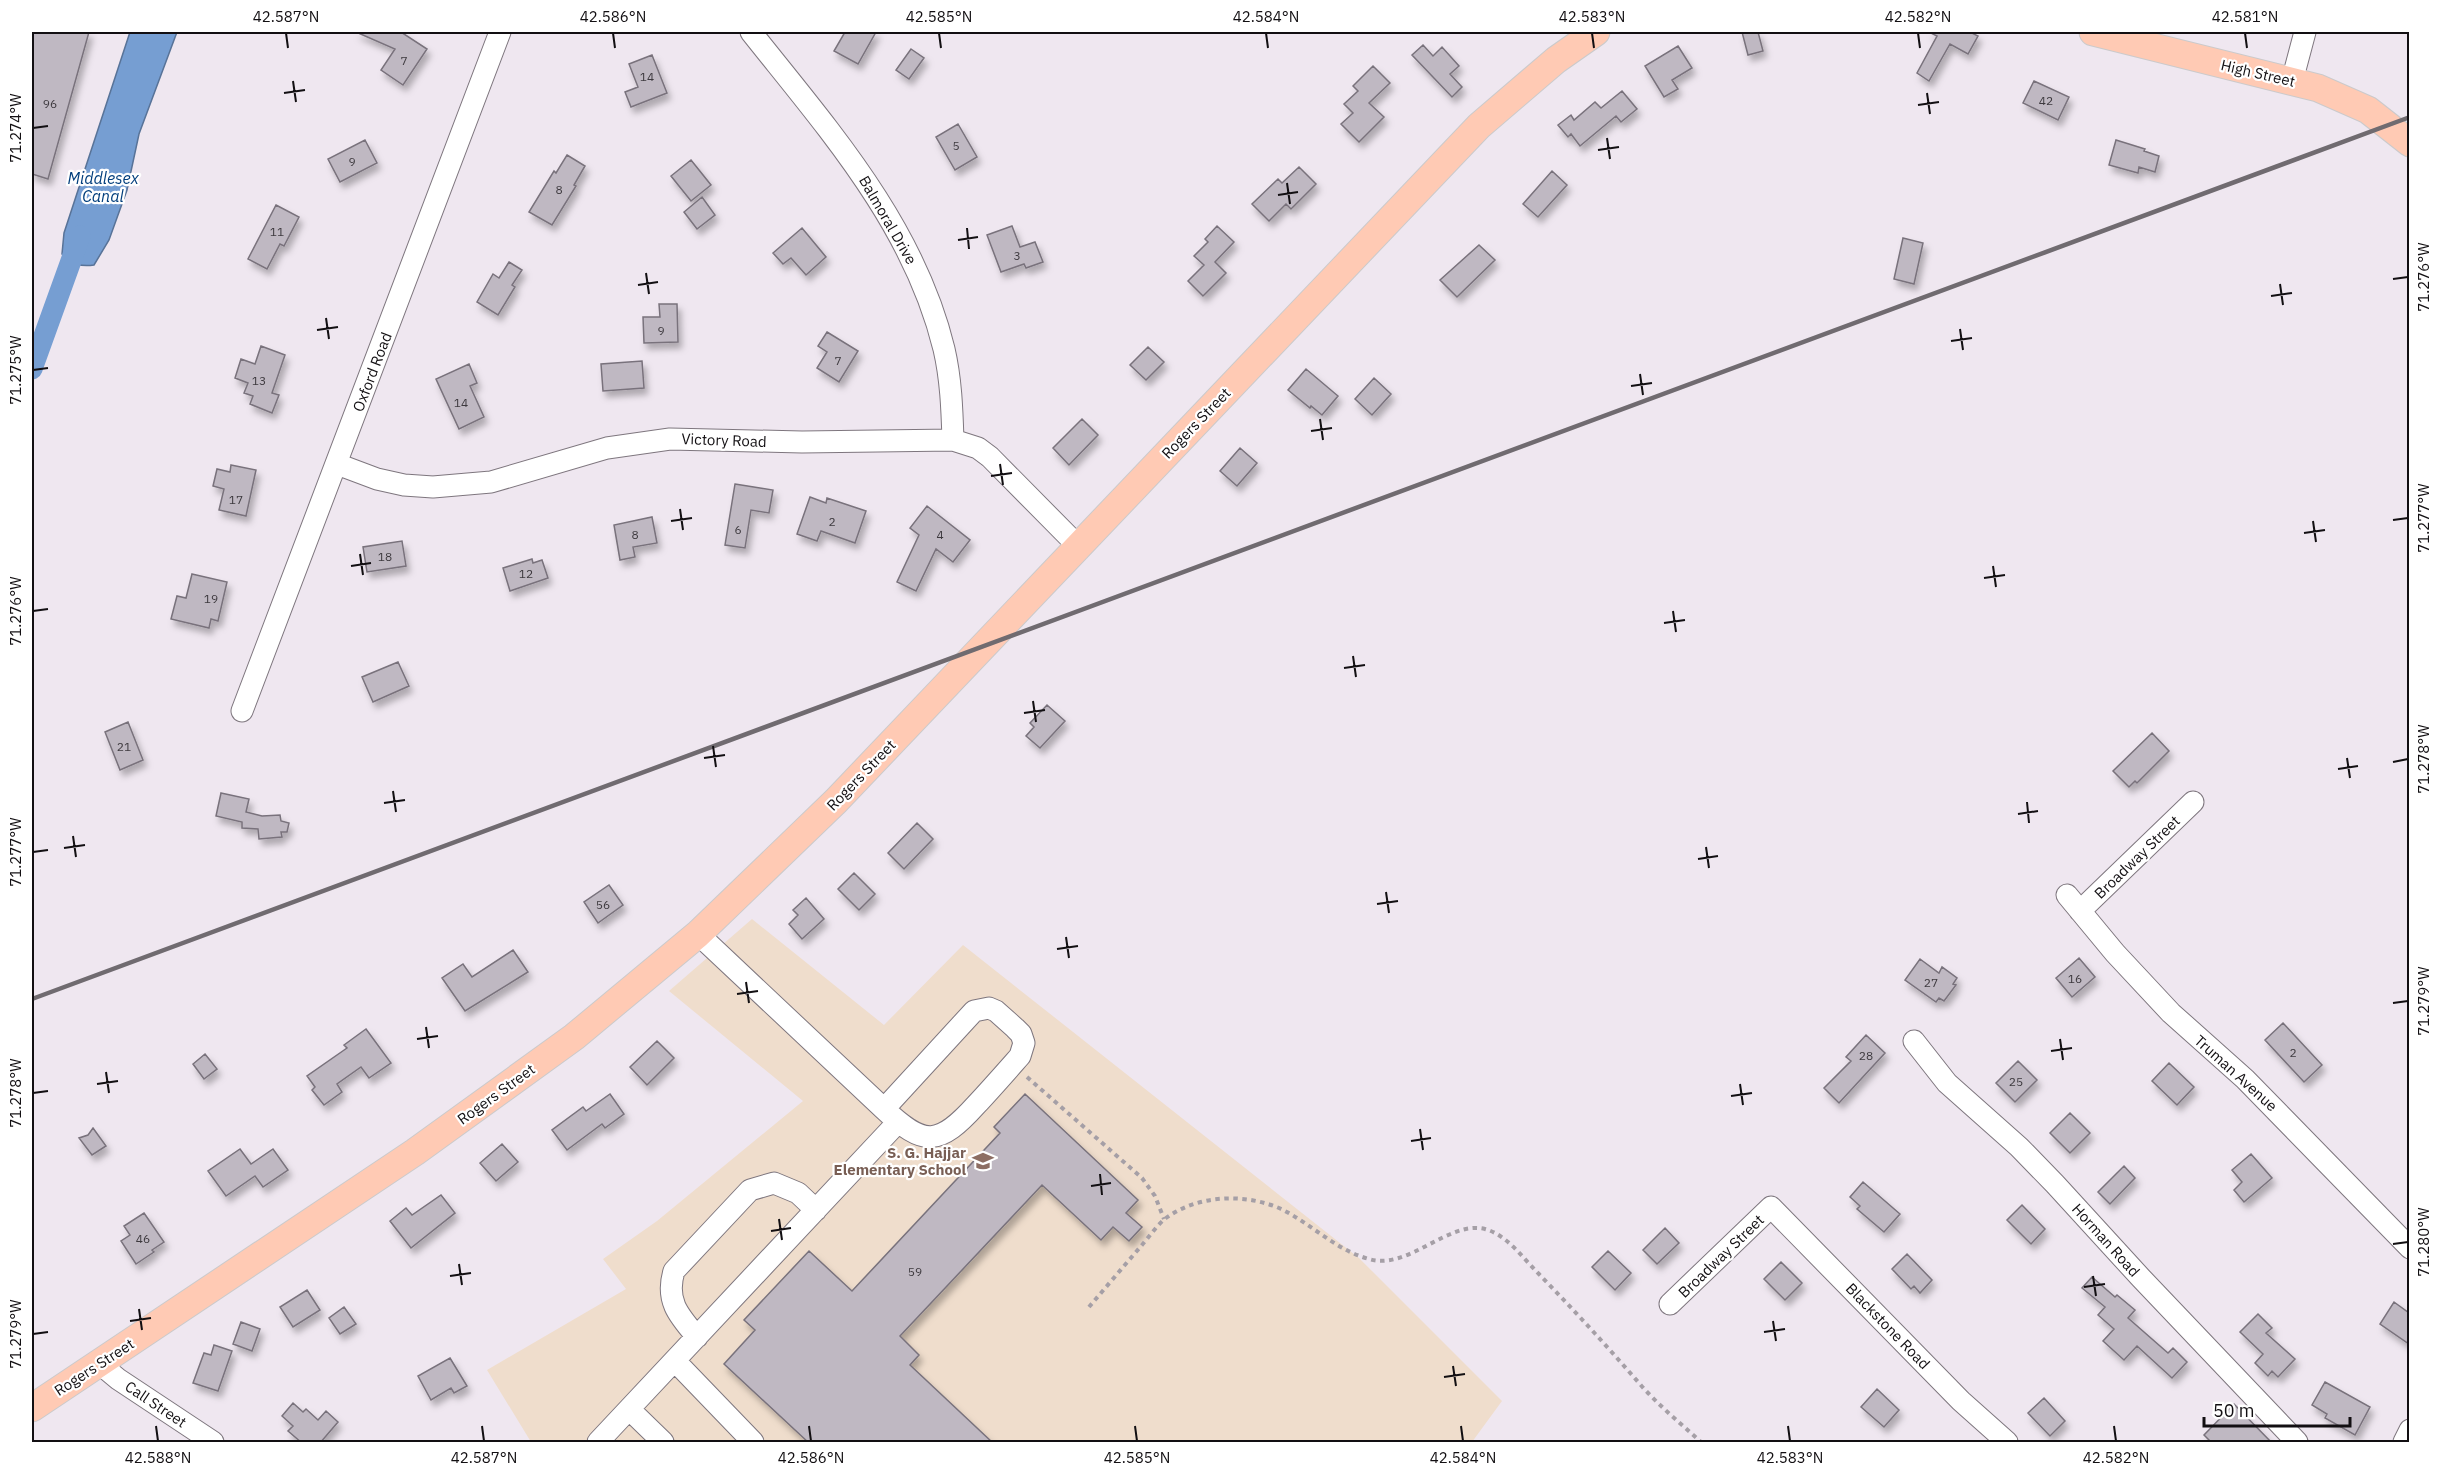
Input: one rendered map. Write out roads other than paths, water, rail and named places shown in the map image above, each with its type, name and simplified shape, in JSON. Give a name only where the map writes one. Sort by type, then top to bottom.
[{"type":"main road","name":"Rogers Street","points":[[32,1408],[489,1100],[574,1037],[698,934],[836,801],[1479,126],[1556,60],[1596,32]]},
{"type":"main road","name":"High Street","points":[[2093,32],[2318,88],[2360,105],[2409,143]]},
{"type":"street","name":"Oxford Road","points":[[242,711],[500,32]]},
{"type":"street","name":"Balmoral Drive","points":[[752,32],[857,167],[877,197],[912,260],[936,322],[944,351],[949,382],[953,440]]},
{"type":"street","points":[[2292,81],[2305,32]]},
{"type":"street","name":"Victory Road","points":[[337,464],[377,479],[404,485],[443,486],[491,482],[607,448],[670,439],[801,442],[953,440],[978,448],[990,457],[1078,546]]},
{"type":"street","name":"Broadway Street","points":[[2080,911],[2193,802]]},
{"type":"street","name":"Truman Avenue","points":[[2067,895],[2115,953],[2171,1012],[2246,1078],[2409,1248]]},
{"type":"street","points":[[598,1443],[816,1210],[891,1115],[968,1016],[982,1008],[996,1011],[1022,1034],[1023,1051],[950,1131],[939,1136],[928,1137],[908,1130],[891,1115],[698,934]]},
{"type":"street","name":"Horman Road","points":[[1914,1041],[1947,1083],[2019,1147],[2055,1184],[2297,1443]]},
{"type":"street","points":[[697,1337],[676,1312],[670,1285],[674,1271],[750,1190],[774,1183],[798,1193],[816,1210]]},
{"type":"street","name":"Broadway Street","points":[[1670,1304],[1771,1207]]},
{"type":"street","name":"Blackstone Road","points":[[1771,1207],[1961,1401],[2007,1443]]},
{"type":"street","points":[[675,1360],[753,1443]]},
{"type":"street","name":"Call Street","points":[[100,1364],[118,1379],[213,1443]]},
{"type":"street","points":[[629,1409],[663,1443]]},
{"type":"street","points":[[2404,1443],[2409,1430]]},
{"type":"water","name":"Middlesex Canal","points":[[130,32],[177,32],[139,134],[127,190],[109,240],[94,265],[84,266],[69,260],[62,254],[64,233]]},
{"type":"waterway","name":"Middlesex Canal","points":[[32,369],[80,236]]},
{"type":"railway","points":[[32,999],[2410,117]]},
{"type":"place","name":"S. G. Hajjar Elementary School","points":[[983,1161]]}]
